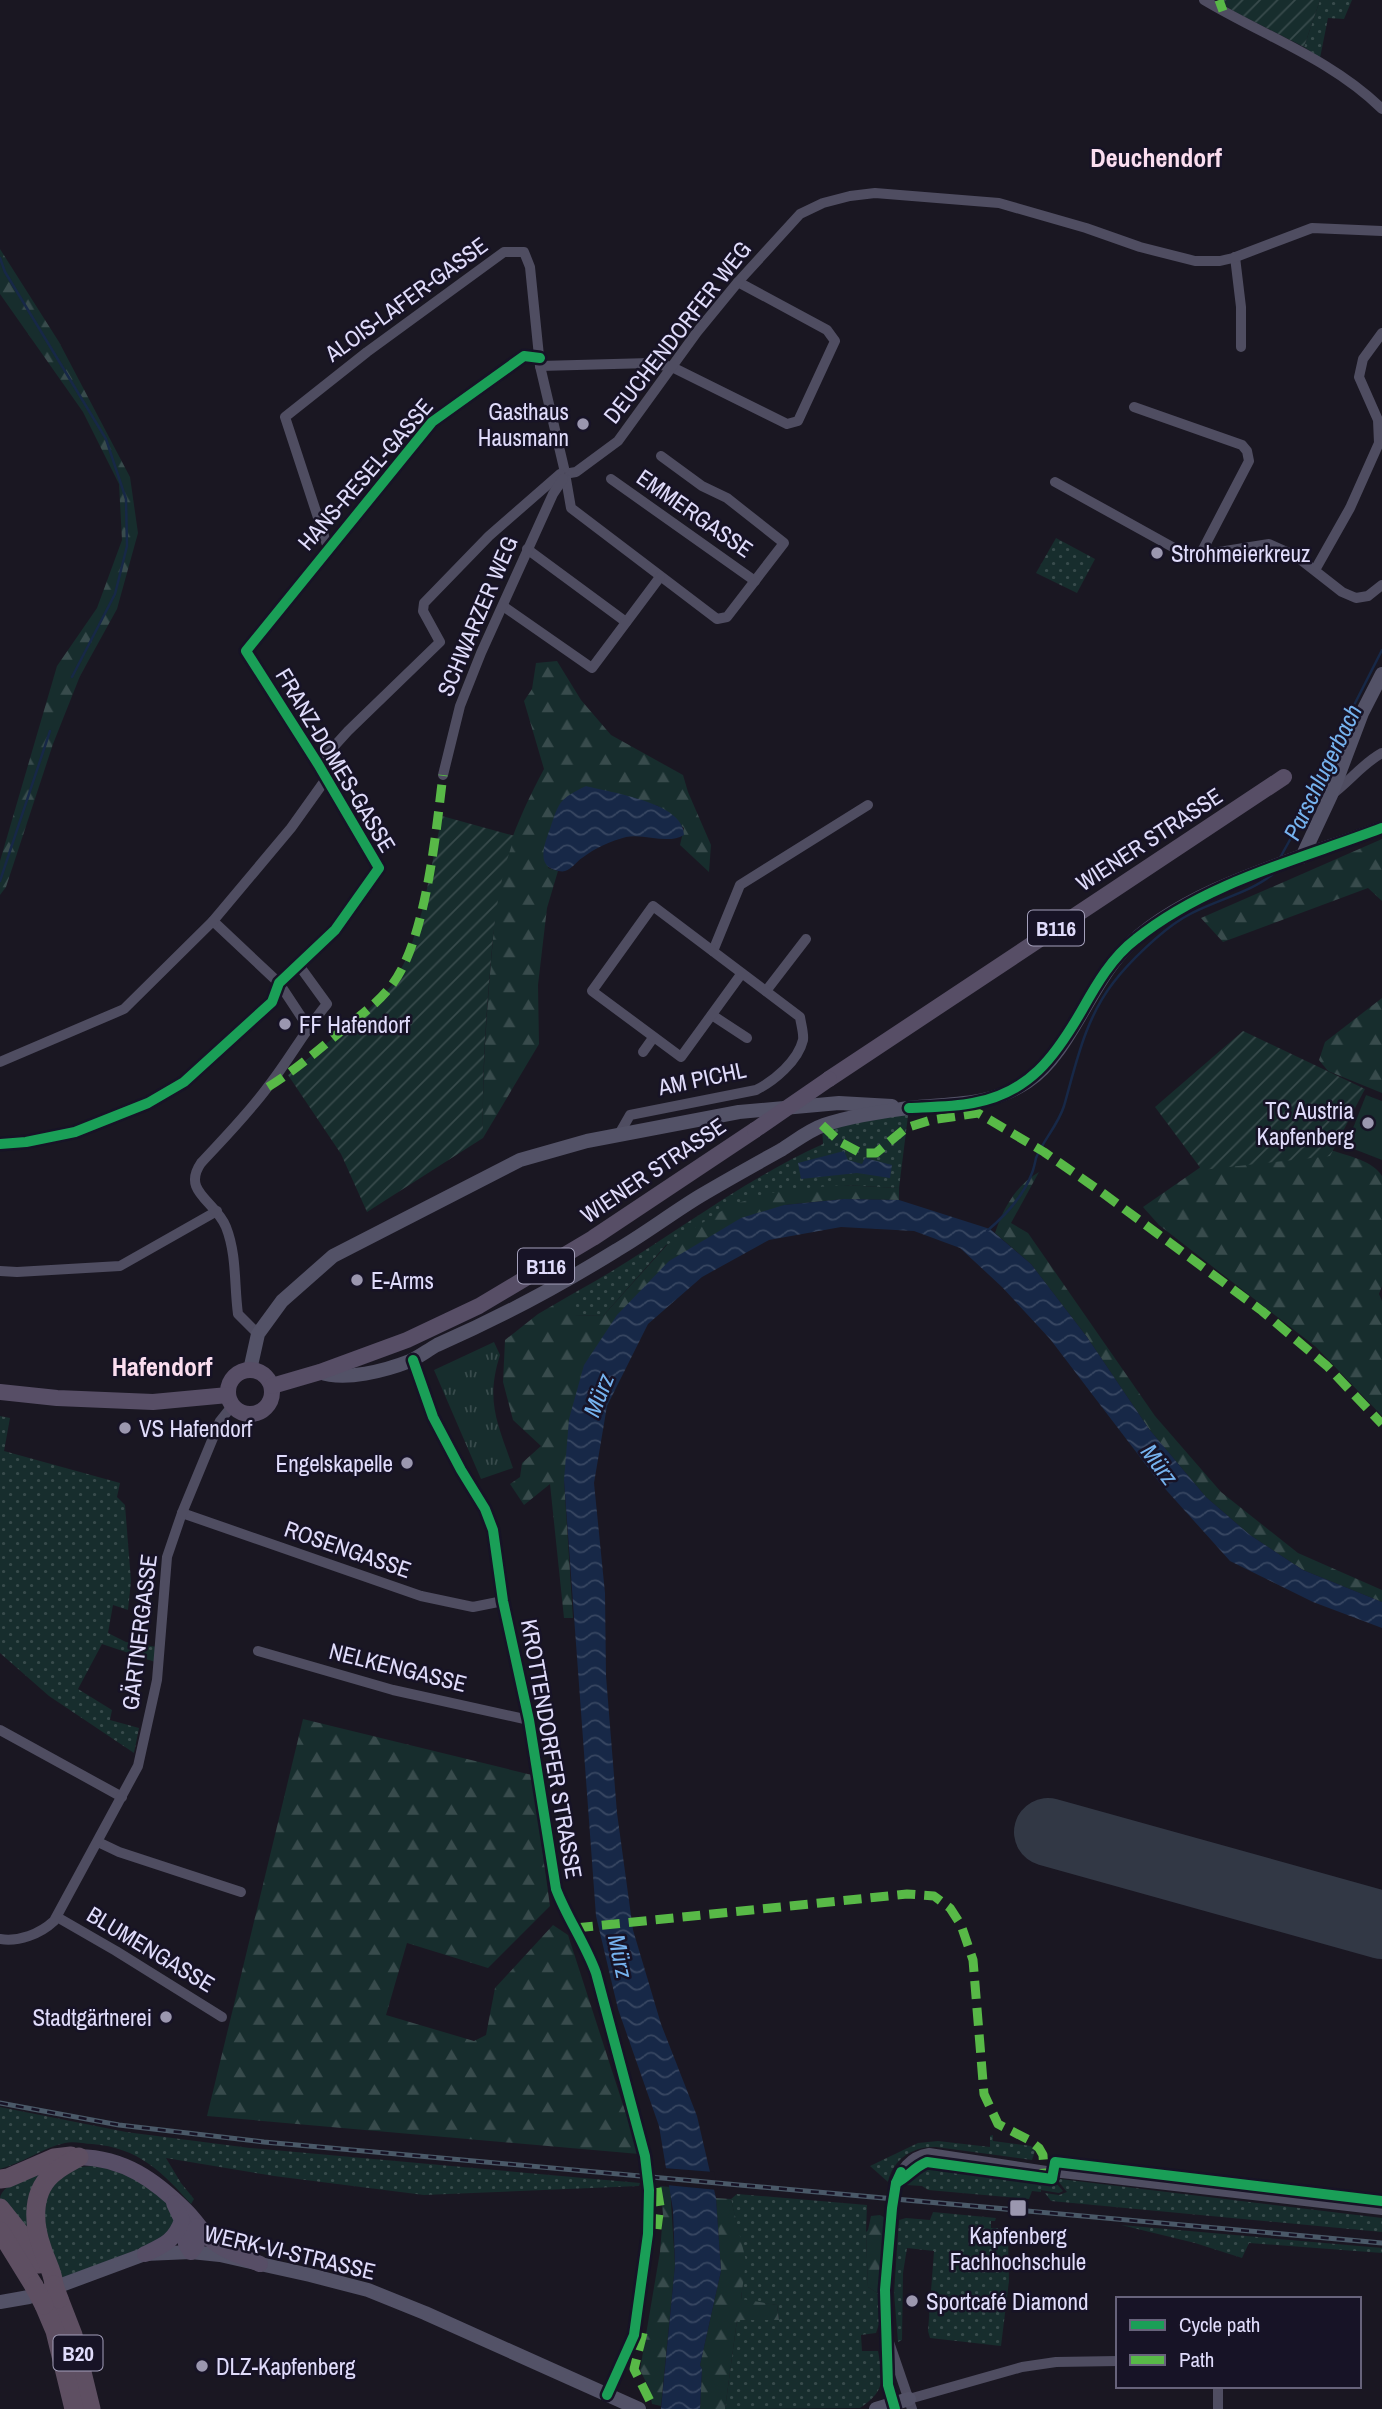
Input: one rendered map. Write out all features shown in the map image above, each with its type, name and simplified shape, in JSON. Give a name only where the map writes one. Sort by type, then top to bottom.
[{"type":"highway","points":[[3,2181],[54,2158],[66,2155],[79,2157]]},
{"type":"highway","points":[[49,2289],[35,2216],[36,2206],[39,2194],[49,2177],[79,2157]]},
{"type":"highway","name":"B20","points":[[0,2208],[23,2238],[73,2335],[91,2409]]},
{"type":"highway","name":"B20","points":[[0,2231],[49,2289],[55,2331],[74,2409]]},
{"type":"main road","points":[[1301,857],[1331,795],[1362,713],[1382,674]]},
{"type":"main road","name":"WIENER STRASSE","points":[[272,1386],[320,1372],[407,1340],[479,1306],[593,1238],[1284,777]]},
{"type":"main road","points":[[320,1372],[328,1375],[356,1375],[413,1360],[426,1350],[500,1318],[605,1258],[699,1197],[822,1125],[909,1108],[972,1104],[995,1098],[1030,1080],[1059,1047],[1096,985],[1134,940],[1203,896],[1382,828]]},
{"type":"main road","points":[[250,1370],[260,1332],[282,1301],[333,1256],[520,1160],[587,1141],[740,1112],[839,1103],[909,1108]]},
{"type":"main road","points":[[811,1105],[822,1125]]},
{"type":"main road","points":[[0,1392],[57,1398],[153,1402],[230,1401],[246,1415],[262,1412],[271,1401],[272,1386],[263,1374],[250,1370],[234,1377],[229,1384],[230,1401]]},
{"type":"main road","points":[[79,2157],[97,2158],[130,2167],[158,2184],[198,2226],[226,2250],[260,2264]]},
{"type":"main road","points":[[171,2198],[182,2220],[186,2245],[191,2252],[200,2235],[198,2226]]},
{"type":"main road","points":[[145,2254],[175,2236],[182,2220]]},
{"type":"main road","name":"WERK-VI-STRASSE","points":[[0,2302],[29,2297],[145,2254],[191,2252],[260,2264],[368,2290],[639,2409]]},
{"type":"main road","points":[[876,2409],[911,2404]]},
{"type":"street","points":[[1204,0],[1324,64],[1367,94],[1382,109]]},
{"type":"street","name":"DEUCHENDORFER WEG","points":[[318,764],[348,731],[440,642],[423,611],[424,603],[489,536],[565,475],[576,472],[618,441],[738,282],[800,214],[823,203],[850,195],[875,193],[999,203],[1140,247],[1195,261],[1220,261],[1235,257],[1312,228],[1382,231]]},
{"type":"street","name":"ALOIS-LAFER-GASSE","points":[[328,548],[285,417],[378,344],[504,252],[524,252],[530,267],[540,362],[571,508],[717,619],[727,617],[785,542],[727,498],[702,486],[661,456]]},
{"type":"street","points":[[1235,257],[1241,307],[1241,347]]},
{"type":"street","points":[[672,367],[787,424],[798,421],[835,341],[827,330],[738,282]]},
{"type":"street","points":[[1315,570],[1350,508],[1379,443],[1378,420],[1359,377],[1363,359],[1382,333]]},
{"type":"street","name":"HANS-RESEL-GASSE","points":[[246,651],[432,422],[524,356],[540,362],[650,363],[672,367]]},
{"type":"street","points":[[1134,407],[1242,445],[1247,451],[1249,461],[1200,555]]},
{"type":"street","name":"SCHWARZER WEG","points":[[443,775],[460,706],[481,653],[527,549],[565,475]]},
{"type":"street","name":"EMMERGASSE","points":[[611,479],[755,581]]},
{"type":"street","points":[[1055,482],[1176,549],[1200,555],[1269,544],[1296,556],[1342,592],[1356,598],[1367,596],[1382,585]]},
{"type":"street","points":[[527,549],[626,622]]},
{"type":"street","points":[[503,606],[592,668],[660,577]]},
{"type":"street","name":"FRANZ-DOMES-GASSE","points":[[0,1144],[26,1142],[75,1132],[148,1103],[184,1082],[272,1002],[279,983],[335,930],[379,868],[318,764],[246,651]]},
{"type":"street","points":[[1331,795],[1345,786],[1363,765],[1382,753]]},
{"type":"street","points":[[0,1062],[124,1009],[213,921],[291,828],[326,779]]},
{"type":"street","points":[[713,951],[740,885],[868,805]]},
{"type":"street","name":"AM PICHL","points":[[618,1136],[630,1115],[756,1090],[774,1081],[791,1062],[803,1040],[800,1017],[766,991],[653,906],[592,991],[653,1038],[681,1057],[742,973]]},
{"type":"street","points":[[213,921],[279,983],[308,1027]]},
{"type":"street","points":[[766,991],[806,939]]},
{"type":"street","points":[[260,1332],[239,1314],[234,1260],[226,1227],[217,1211],[196,1189],[193,1181],[195,1172],[268,1087],[308,1027],[327,1004],[298,964]]},
{"type":"street","name":"AM PICHL","points":[[712,1015],[747,1038]]},
{"type":"street","name":"AM PICHL","points":[[643,1052],[653,1038]]},
{"type":"street","points":[[0,1270],[17,1272],[120,1266],[217,1211]]},
{"type":"street","name":"KROTTENDORFER STRASSE","points":[[413,1360],[433,1418],[491,1522],[503,1601],[528,1720],[555,1889],[563,1909],[585,1944],[596,1972],[645,2156],[649,2190],[648,2234],[634,2335],[607,2395]]},
{"type":"street","name":"GÄRTNERGASSE","points":[[0,1939],[10,1940],[35,1934],[57,1917],[138,1766],[149,1719],[160,1649],[166,1561],[182,1513],[230,1401]]},
{"type":"street","name":"ROSENGASSE","points":[[182,1513],[422,1596],[473,1607],[503,1601]]},
{"type":"street","name":"NELKENGASSE","points":[[258,1651],[393,1690],[528,1720]]},
{"type":"street","points":[[0,1730],[122,1797]]},
{"type":"street","points":[[98,1842],[119,1852],[241,1892]]},
{"type":"street","name":"BLUMENGASSE","points":[[57,1917],[222,2017]]},
{"type":"street","points":[[895,2188],[906,2165],[916,2157],[929,2153],[1053,2172],[1382,2210]]},
{"type":"street","points":[[892,2208],[886,2290],[886,2357],[888,2385],[894,2407]]},
{"type":"street","points":[[888,2341],[911,2404],[1022,2367],[1056,2362],[1116,2361]]},
{"type":"street","points":[[1218,2388],[1218,2409]]},
{"type":"green space","points":[[1217,0],[1320,0],[1304,47]]},
{"type":"green space","points":[[1320,0],[1352,0],[1344,19],[1328,18],[1320,58],[1304,47]]},
{"type":"green space","points":[[0,249],[59,342],[130,477],[138,533],[117,609],[80,676],[53,744],[6,887],[0,895],[0,861],[57,666],[97,608],[122,540],[119,484],[83,412],[0,294]]},
{"type":"green space","points":[[1056,538],[1095,559],[1077,593],[1036,573]]},
{"type":"green space","points":[[557,661],[581,700],[611,735],[683,775],[711,845],[709,872],[680,845],[684,828],[658,806],[612,794],[548,868],[558,871],[547,908],[538,985],[539,1044],[483,1138],[486,1028],[498,890],[516,829],[544,769],[524,701],[532,689],[536,663]]},
{"type":"green space","points":[[442,816],[515,836],[501,886],[493,936],[484,1055],[483,1138],[367,1212],[341,1154],[288,1075],[370,1008],[392,985],[408,956],[423,908]]},
{"type":"green space","points":[[1382,839],[1382,901],[1368,888],[1223,942],[1201,918]]},
{"type":"green space","points":[[1382,998],[1382,1093],[1328,1071],[1319,1060],[1325,1042]]},
{"type":"green space","points":[[1243,1031],[1365,1089],[1330,1156],[1202,1170],[1155,1107]]},
{"type":"green space","name":"TC Austria Kapfenberg","points":[[1366,1095],[1382,1101],[1382,1160],[1346,1146]]},
{"type":"green space","points":[[909,1108],[899,1188],[843,1185],[666,1245],[603,1316],[574,1315],[574,1293],[758,1178],[823,1144],[822,1125]]},
{"type":"green space","points":[[1334,1151],[1373,1166],[1382,1176],[1382,1286],[1379,1294],[1382,1301],[1382,1416],[1316,1347],[1159,1225],[1143,1207],[1208,1162]]},
{"type":"green space","points":[[1039,1172],[1011,1223],[1028,1233],[1155,1416],[1221,1492],[1298,1553],[1382,1590],[1382,1602],[1303,1570],[1250,1535],[1206,1497],[1149,1429],[1087,1337],[1031,1264],[995,1233],[1011,1198]]},
{"type":"green space","points":[[843,1185],[899,1188],[899,1200],[844,1199],[784,1205],[669,1261],[564,1480],[573,1618],[564,1618],[550,1484],[524,1505],[510,1484],[520,1477],[522,1463],[541,1446],[513,1420],[503,1382],[505,1340],[538,1314],[574,1293],[574,1315],[603,1316],[667,1245],[731,1205],[782,1190]]},
{"type":"green space","points":[[494,1342],[500,1355],[494,1386],[495,1413],[513,1468],[481,1479],[434,1370]]},
{"type":"green space","points":[[0,1416],[10,1418],[4,1451],[120,1483],[117,1497],[125,1505],[131,1581],[128,1610],[113,1605],[108,1633],[126,1642],[157,1647],[155,1662],[102,1644],[78,1689],[112,1710],[110,1720],[139,1728],[134,1753],[49,1696],[0,1653]]},
{"type":"green space","points":[[303,1719],[532,1775],[550,1906],[488,1968],[407,1943],[386,2015],[474,2041],[486,2035],[495,1988],[553,1925],[568,1935],[639,2154],[207,2116]]},
{"type":"green space","points":[[0,2107],[126,2132],[250,2148],[640,2183],[639,2186],[424,2195],[274,2176],[166,2158],[194,2199],[191,2204],[148,2163],[109,2146],[65,2143],[0,2169]]},
{"type":"green space","points":[[993,2135],[993,2141],[1031,2146],[1035,2151],[1032,2160],[928,2147],[912,2152],[899,2161],[888,2182],[870,2166],[918,2143],[938,2141],[990,2147],[990,2136]]},
{"type":"green space","points":[[52,2164],[33,2242],[0,2198],[14,2182]]},
{"type":"green space","points":[[925,2165],[969,2169],[969,2174],[988,2177],[990,2173],[1055,2182],[1063,2191],[1032,2191],[1029,2199],[928,2190],[922,2186],[906,2185],[917,2170]]},
{"type":"green space","points":[[93,2166],[133,2178],[158,2194],[173,2216],[174,2229],[162,2240],[61,2279],[42,2226],[49,2185],[79,2167]]},
{"type":"green space","points":[[1060,2179],[1382,2218],[1382,2232],[1051,2201],[1045,2193],[1059,2195],[1067,2192],[1058,2181]]},
{"type":"green space","points":[[660,2186],[670,2187],[675,2265],[661,2406],[652,2404],[649,2388],[640,2370],[660,2252],[663,2214]]},
{"type":"green space","points":[[737,2194],[867,2205],[868,2287],[879,2294],[880,2321],[876,2333],[861,2335],[862,2351],[878,2351],[882,2377],[874,2396],[860,2408],[725,2409],[737,2320],[779,2319],[777,2305],[741,2300],[745,2261],[731,2199]]},
{"type":"green space","points":[[716,2198],[731,2199],[746,2261],[741,2299],[777,2305],[779,2320],[737,2320],[725,2409],[700,2409],[700,2365],[721,2271]]},
{"type":"green space","points":[[933,2212],[996,2218],[991,2221],[991,2228],[998,2228],[999,2233],[1008,2240],[1009,2281],[1001,2346],[930,2338],[928,2331],[934,2251],[907,2248],[903,2273],[902,2340],[898,2342],[894,2293],[899,2220],[930,2220]]},
{"type":"green space","points":[[880,2215],[887,2219],[883,2283],[879,2294],[868,2287],[866,2232],[871,2216]]},
{"type":"green space","points":[[1121,2225],[1382,2248],[1382,2253],[1249,2243],[1242,2258],[1195,2243]]},
{"type":"water","points":[[586,786],[660,807],[672,814],[681,824],[684,835],[670,839],[626,837],[587,854],[565,871],[549,867],[544,858],[544,846],[558,807],[570,794]]},
{"type":"water","points":[[844,1151],[848,1160],[862,1164],[865,1158],[892,1165],[890,1178],[857,1173],[801,1179],[798,1163]]},
{"type":"water","name":"Mürz","points":[[844,1199],[899,1200],[990,1229],[1031,1264],[1087,1337],[1149,1429],[1206,1497],[1250,1535],[1303,1570],[1382,1602],[1382,1628],[1313,1602],[1230,1561],[1159,1482],[1050,1339],[1002,1287],[960,1248],[914,1231],[841,1227],[769,1240],[702,1277],[648,1324],[607,1406],[594,1483],[605,1593],[606,1676],[617,1813],[633,1930],[661,2024],[697,2116],[716,2198],[721,2271],[700,2365],[700,2409],[661,2409],[675,2265],[673,2210],[659,2126],[618,2009],[596,1916],[564,1480],[569,1419],[584,1365],[617,1315],[669,1261],[741,1218],[784,1205]]},
{"type":"pier","points":[[663,2168],[714,2172],[718,2190],[666,2185]]},
{"type":"waterway","points":[[0,258],[5,272],[106,439],[126,499],[127,546],[115,594],[72,677]]},
{"type":"waterway","name":"Parschlugerbach","points":[[1281,856],[1302,818],[1382,650]]},
{"type":"waterway","points":[[0,881],[50,731]]},
{"type":"waterway","name":"Parschlugerbach","points":[[987,1231],[1001,1219],[1024,1190],[1039,1151],[1064,1106],[1088,1027],[1113,983],[1145,948],[1174,924],[1274,873]]},
{"type":"runway","points":[[1048,1832],[1382,1925]]},
{"type":"tunnel","points":[[892,2208],[895,2188]]},
{"type":"railway","points":[[0,2103],[119,2125],[264,2142],[1382,2243]]},
{"type":"marked path","points":[[1219,0],[1223,11]]},
{"type":"marked path","points":[[268,1087],[305,1061],[373,1005],[391,986],[403,967],[413,942],[428,885],[443,775]]},
{"type":"marked path","points":[[822,1125],[840,1142],[861,1153],[876,1153],[906,1128],[931,1120],[978,1113],[1044,1152],[1100,1191],[1262,1311],[1327,1366],[1382,1424]]},
{"type":"marked path","points":[[575,1928],[907,1894],[934,1896],[950,1908],[961,1925],[973,1960],[984,2094],[998,2124],[1039,2148],[1043,2155],[1044,2171]]},
{"type":"marked path","points":[[657,2188],[660,2206],[657,2229]]},
{"type":"marked path","points":[[643,2333],[634,2369],[650,2401],[649,2409]]},
{"type":"cycle path","points":[[0,1144],[26,1142],[75,1132],[148,1103],[184,1082],[272,1002],[279,983],[335,930],[379,868],[318,764],[246,651],[432,422],[524,356],[540,358]]},
{"type":"cycle path","points":[[909,1108],[965,1104],[1010,1091],[1025,1082],[1050,1057],[1119,954],[1164,919],[1193,902],[1254,874],[1382,828]]},
{"type":"cycle path","points":[[413,1360],[433,1417],[485,1509],[493,1530],[503,1601],[529,1720],[556,1889],[596,1973],[645,2156],[649,2190],[648,2234],[634,2335],[607,2395]]},
{"type":"cycle path","points":[[896,2183],[927,2162],[1052,2179],[1055,2162],[1382,2201]]},
{"type":"cycle path","points":[[895,2409],[888,2385],[885,2290],[892,2208],[896,2183],[901,2172]]},
{"type":"place","name":"Gasthaus Hausmann","points":[[583,424]]},
{"type":"place","name":"Strohmeierkreuz","points":[[1157,553]]},
{"type":"place","name":"FF Hafendorf","points":[[285,1024]]},
{"type":"place","name":"TC Austria Kapfenberg","points":[[1368,1123]]},
{"type":"place","name":"E-Arms","points":[[357,1280]]},
{"type":"place","name":"VS Hafendorf","points":[[125,1428]]},
{"type":"place","name":"Engelskapelle","points":[[407,1463]]},
{"type":"place","name":"Stadtgärtnerei","points":[[166,2017]]},
{"type":"place","name":"Kapfenberg Fachhochschule","points":[[1018,2208]]},
{"type":"place","name":"Sportcafé Diamond","points":[[912,2301]]},
{"type":"place","name":"DLZ-Kapfenberg","points":[[202,2366]]},
{"type":"district","name":"Deuchendorf","points":[[1156,157]]},
{"type":"district","name":"Hafendorf","points":[[162,1366]]}]
